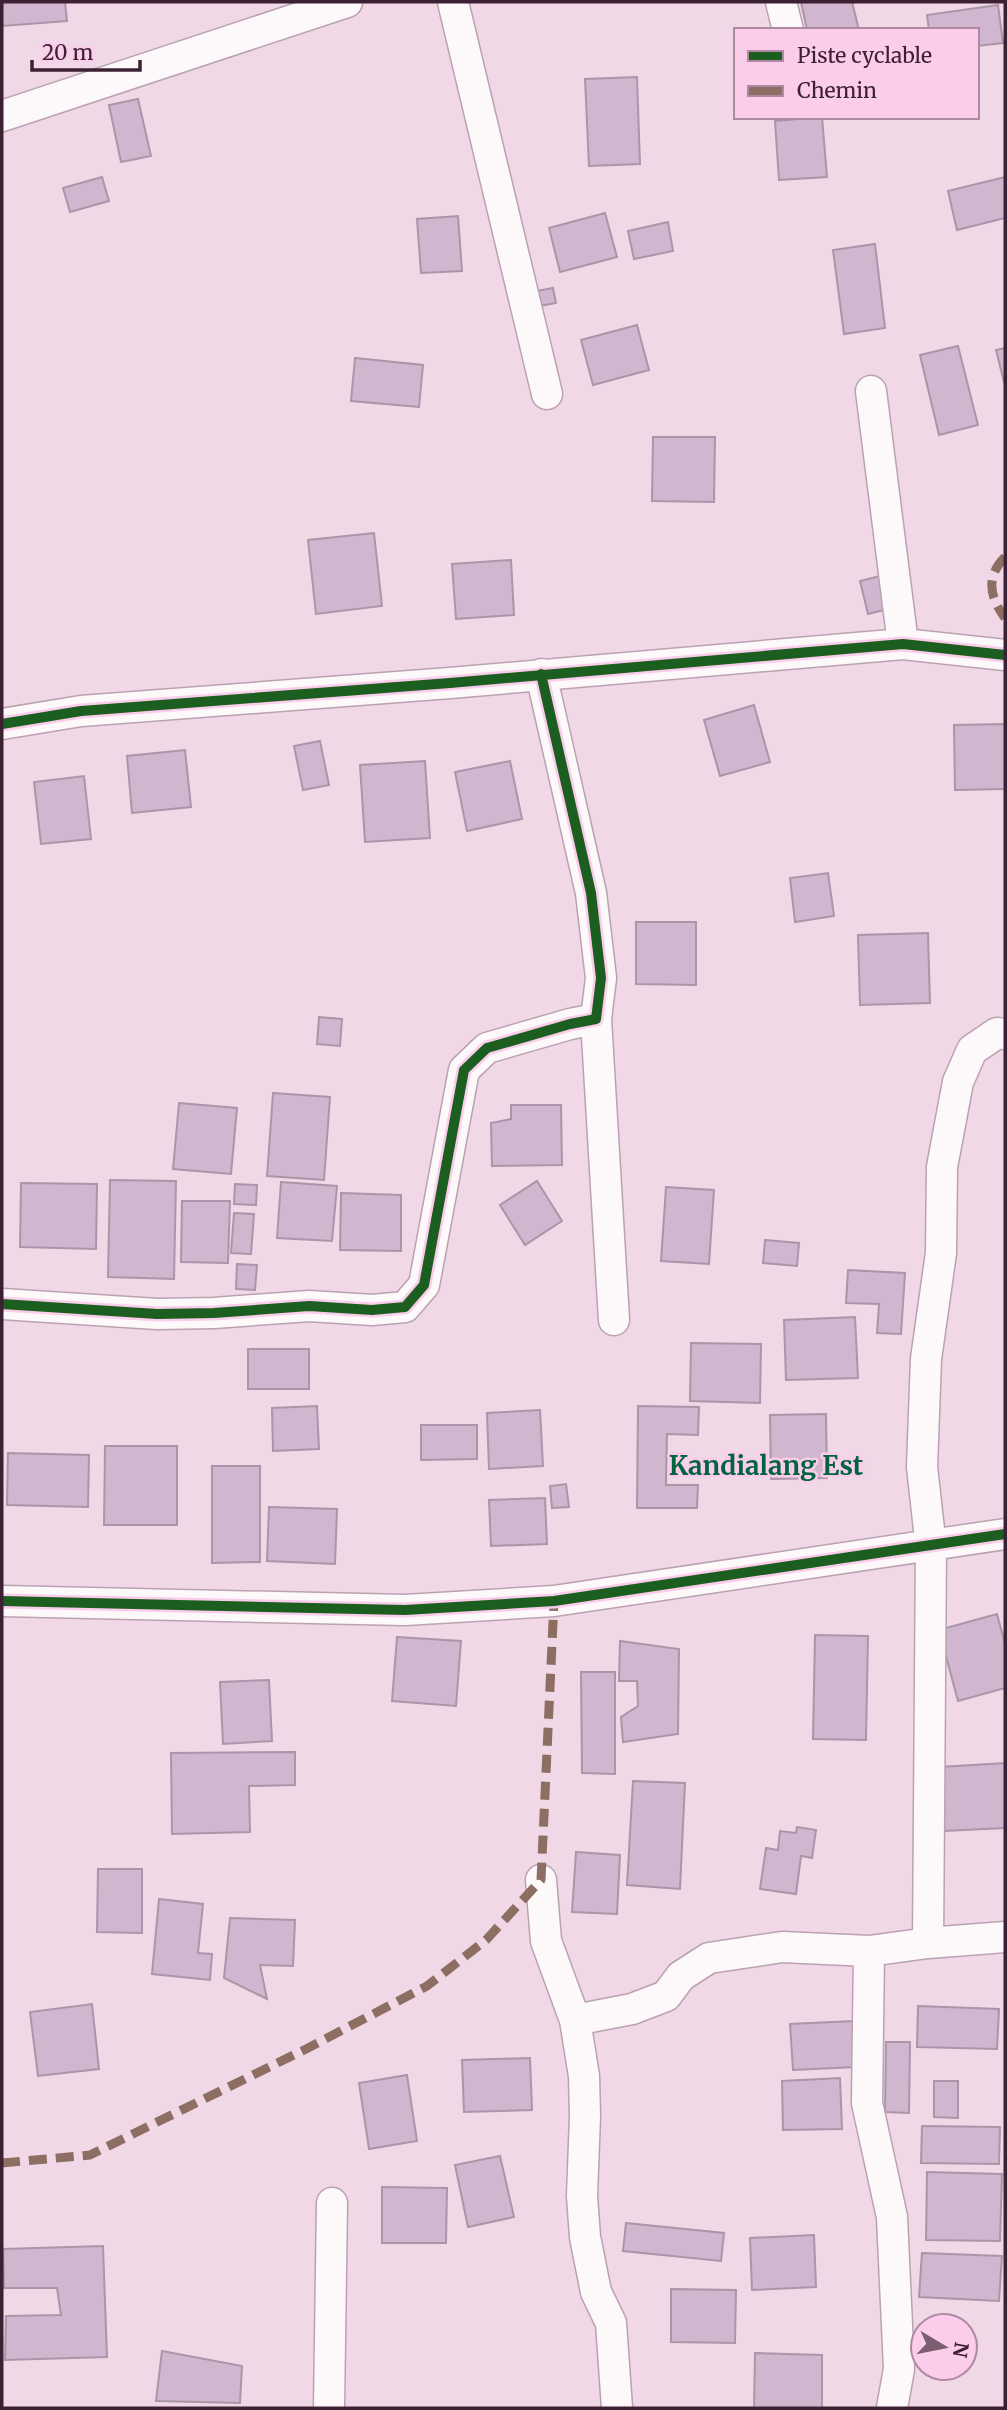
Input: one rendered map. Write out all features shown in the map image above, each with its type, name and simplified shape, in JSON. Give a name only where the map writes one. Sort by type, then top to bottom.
[{"type":"street","points":[[2,116],[347,2]]},
{"type":"street","points":[[453,2],[547,394]]},
{"type":"street","points":[[781,2],[788,28]]},
{"type":"street","points":[[871,391],[903,644]]},
{"type":"street","points":[[2,724],[81,710],[450,683],[903,644],[1005,655]]},
{"type":"street","points":[[541,674],[591,893],[601,978],[596,1019],[614,1320]]},
{"type":"street","points":[[2,1304],[157,1314],[214,1314],[309,1306],[372,1310],[405,1307],[424,1285],[464,1070],[487,1048],[596,1019]]},
{"type":"street","points":[[928,1943],[931,1547],[922,1467],[926,1359],[942,1253],[942,1167],[958,1082],[972,1050],[997,1033],[1005,1034]]},
{"type":"street","points":[[2,1601],[419,1609],[554,1601],[1005,1534]]},
{"type":"street","points":[[541,1880],[546,1941],[575,2020],[584,2076],[582,2196],[585,2237],[596,2292],[611,2323],[617,2408]]},
{"type":"street","points":[[575,2020],[632,2009],[666,1996],[681,1976],[709,1958],[782,1947],[869,1951],[1005,1937]]},
{"type":"street","points":[[869,1951],[867,2103],[892,2217],[900,2369],[892,2408]]},
{"type":"street","points":[[329,2408],[332,2203]]},
{"type":"building","points":[[2,2],[65,2],[67,21],[2,26]]},
{"type":"building","points":[[801,2],[852,2],[858,28],[807,28]]},
{"type":"building","points":[[998,5],[1003,43],[979,46],[979,28],[929,28],[927,15]]},
{"type":"building","points":[[637,77],[640,164],[589,166],[585,79]]},
{"type":"building","points":[[138,99],[151,156],[121,162],[109,105]]},
{"type":"building","points":[[822,119],[827,177],[779,180],[775,121]]},
{"type":"building","points":[[102,177],[109,201],[70,212],[63,188]]},
{"type":"building","points":[[1005,177],[1005,218],[957,230],[948,191]]},
{"type":"building","points":[[605,213],[617,257],[560,272],[549,228]]},
{"type":"building","points":[[458,216],[462,271],[421,273],[417,219]]},
{"type":"building","points":[[668,222],[673,251],[634,259],[628,231]]},
{"type":"building","points":[[875,244],[885,328],[844,334],[833,250]]},
{"type":"building","points":[[553,288],[556,303],[534,307],[531,292]]},
{"type":"building","points":[[637,325],[649,370],[593,385],[581,340]]},
{"type":"building","points":[[958,346],[978,425],[939,435],[920,355]]},
{"type":"building","points":[[1005,348],[1005,386],[996,350]]},
{"type":"building","points":[[355,358],[423,365],[419,407],[351,401]]},
{"type":"building","points":[[653,437],[715,437],[714,502],[652,501]]},
{"type":"building","points":[[374,533],[382,606],[316,614],[308,540]]},
{"type":"building","points":[[511,560],[514,615],[456,619],[452,564]]},
{"type":"building","points":[[880,576],[888,609],[868,614],[860,581]]},
{"type":"building","points":[[754,705],[770,762],[720,776],[704,720]]},
{"type":"building","points":[[1005,724],[1005,789],[955,790],[954,725]]},
{"type":"building","points":[[320,741],[329,785],[303,790],[294,746]]},
{"type":"building","points":[[185,750],[191,807],[132,813],[127,756]]},
{"type":"building","points":[[425,761],[430,838],[365,842],[360,765]]},
{"type":"building","points":[[510,761],[522,819],[467,831],[455,772]]},
{"type":"building","points":[[84,776],[91,839],[41,844],[34,782]]},
{"type":"building","points":[[828,873],[834,916],[795,922],[790,878]]},
{"type":"building","points":[[636,922],[696,922],[696,985],[636,984]]},
{"type":"building","points":[[928,933],[930,1003],[860,1005],[858,935]]},
{"type":"building","points":[[319,1017],[342,1019],[340,1046],[317,1044]]},
{"type":"building","points":[[273,1093],[330,1097],[324,1180],[267,1176]]},
{"type":"building","points":[[179,1103],[237,1108],[231,1174],[173,1169]]},
{"type":"building","points":[[511,1105],[561,1105],[562,1165],[492,1166],[491,1123],[511,1119]]},
{"type":"building","points":[[110,1180],[176,1181],[174,1279],[108,1277]]},
{"type":"building","points":[[537,1181],[562,1221],[525,1245],[500,1205]]},
{"type":"building","points":[[281,1182],[337,1186],[332,1241],[277,1238]]},
{"type":"building","points":[[21,1183],[97,1184],[96,1249],[20,1247]]},
{"type":"building","points":[[235,1184],[257,1185],[256,1205],[234,1204]]},
{"type":"building","points":[[666,1187],[714,1190],[709,1264],[661,1261]]},
{"type":"building","points":[[341,1193],[401,1195],[401,1251],[340,1250]]},
{"type":"building","points":[[182,1201],[230,1201],[228,1263],[181,1262]]},
{"type":"building","points":[[234,1213],[254,1214],[251,1254],[231,1253]]},
{"type":"building","points":[[765,1240],[799,1243],[797,1266],[763,1263]]},
{"type":"building","points":[[237,1264],[257,1265],[255,1290],[236,1289]]},
{"type":"building","points":[[848,1270],[905,1273],[901,1334],[877,1333],[879,1304],[846,1303]]},
{"type":"building","points":[[855,1317],[858,1378],[786,1380],[784,1320]]},
{"type":"building","points":[[691,1343],[761,1344],[760,1403],[690,1401]]},
{"type":"building","points":[[248,1349],[309,1349],[309,1389],[248,1389]]},
{"type":"building","points":[[317,1406],[319,1449],[273,1451],[272,1408]]},
{"type":"building","points":[[638,1406],[699,1407],[698,1435],[667,1434],[666,1485],[698,1485],[697,1508],[637,1508]]},
{"type":"building","points":[[540,1410],[543,1466],[489,1469],[487,1413]]},
{"type":"building","points":[[826,1414],[827,1478],[771,1479],[770,1415]]},
{"type":"building","points":[[421,1425],[477,1425],[477,1459],[421,1460]]},
{"type":"building","points":[[105,1446],[177,1446],[177,1525],[104,1525]]},
{"type":"building","points":[[8,1453],[89,1455],[88,1507],[7,1505]]},
{"type":"building","points":[[212,1466],[260,1466],[260,1562],[212,1563]]},
{"type":"building","points":[[566,1484],[569,1507],[552,1508],[550,1486]]},
{"type":"building","points":[[545,1498],[547,1544],[491,1546],[489,1500]]},
{"type":"building","points":[[269,1507],[337,1509],[335,1564],[267,1561]]},
{"type":"building","points":[[997,1614],[1005,1644],[1005,1688],[958,1701],[939,1630]]},
{"type":"building","points":[[815,1635],[868,1636],[866,1740],[813,1739]]},
{"type":"building","points":[[397,1637],[461,1641],[456,1706],[392,1701]]},
{"type":"building","points":[[620,1641],[679,1649],[678,1734],[623,1742],[621,1717],[638,1706],[637,1681],[619,1681]]},
{"type":"building","points":[[581,1672],[615,1672],[615,1774],[582,1773]]},
{"type":"building","points":[[269,1680],[272,1741],[223,1744],[220,1682]]},
{"type":"building","points":[[295,1752],[295,1785],[249,1786],[250,1832],[172,1834],[171,1753]]},
{"type":"building","points":[[1005,1763],[1005,1828],[944,1831],[940,1767]]},
{"type":"building","points":[[633,1781],[685,1783],[680,1889],[627,1885]]},
{"type":"building","points":[[797,1827],[816,1830],[812,1858],[801,1856],[796,1894],[760,1889],[766,1848],[778,1850],[780,1831],[796,1833]]},
{"type":"building","points":[[576,1852],[620,1855],[617,1914],[572,1912]]},
{"type":"building","points":[[98,1869],[142,1869],[142,1933],[97,1932]]},
{"type":"building","points":[[159,1899],[203,1904],[198,1953],[212,1954],[210,1980],[152,1974]]},
{"type":"building","points":[[230,1918],[295,1920],[293,1966],[260,1965],[267,1999],[224,1978]]},
{"type":"building","points":[[92,2004],[99,2069],[38,2076],[30,2012]]},
{"type":"building","points":[[918,2006],[999,2009],[997,2049],[917,2047]]},
{"type":"building","points":[[853,2021],[856,2067],[793,2070],[790,2024]]},
{"type":"building","points":[[886,2042],[910,2042],[909,2113],[885,2112]]},
{"type":"building","points":[[530,2058],[532,2110],[464,2112],[462,2060]]},
{"type":"building","points":[[407,2075],[417,2141],[369,2149],[359,2083]]},
{"type":"building","points":[[840,2078],[842,2129],[783,2130],[782,2081]]},
{"type":"building","points":[[934,2081],[958,2081],[958,2118],[934,2117]]},
{"type":"building","points":[[922,2126],[1000,2127],[999,2164],[921,2163]]},
{"type":"building","points":[[500,2156],[514,2217],[468,2227],[455,2165]]},
{"type":"building","points":[[927,2172],[1002,2174],[1000,2241],[926,2240]]},
{"type":"building","points":[[382,2187],[447,2188],[446,2243],[382,2243]]},
{"type":"building","points":[[626,2223],[724,2233],[721,2261],[623,2251]]},
{"type":"building","points":[[814,2235],[816,2287],[752,2290],[750,2238]]},
{"type":"building","points":[[103,2246],[107,2357],[5,2360],[6,2316],[61,2315],[57,2288],[4,2288],[3,2249]]},
{"type":"building","points":[[922,2253],[1002,2256],[999,2301],[919,2297]]},
{"type":"building","points":[[671,2289],[736,2290],[735,2343],[671,2342]]},
{"type":"building","points":[[162,2351],[242,2366],[240,2403],[156,2401]]},
{"type":"building","points":[[755,2353],[822,2355],[822,2408],[754,2408]]},
{"type":"marked path","points":[[1005,557],[994,572],[992,580],[993,595],[1005,618]]},
{"type":"marked path","points":[[2,2163],[90,2155],[427,1986],[486,1940],[541,1880],[554,1601]]},
{"type":"cycle path","points":[[2,724],[81,711],[903,644],[1005,655]]},
{"type":"cycle path","points":[[2,1304],[157,1314],[309,1306],[372,1310],[405,1307],[424,1285],[464,1070],[487,1048],[596,1019],[601,978],[591,893],[541,674]]},
{"type":"cycle path","points":[[2,1601],[405,1610],[554,1601],[1005,1534]]},
{"type":"district","name":"Kandialang Est","points":[[766,1466]]}]
